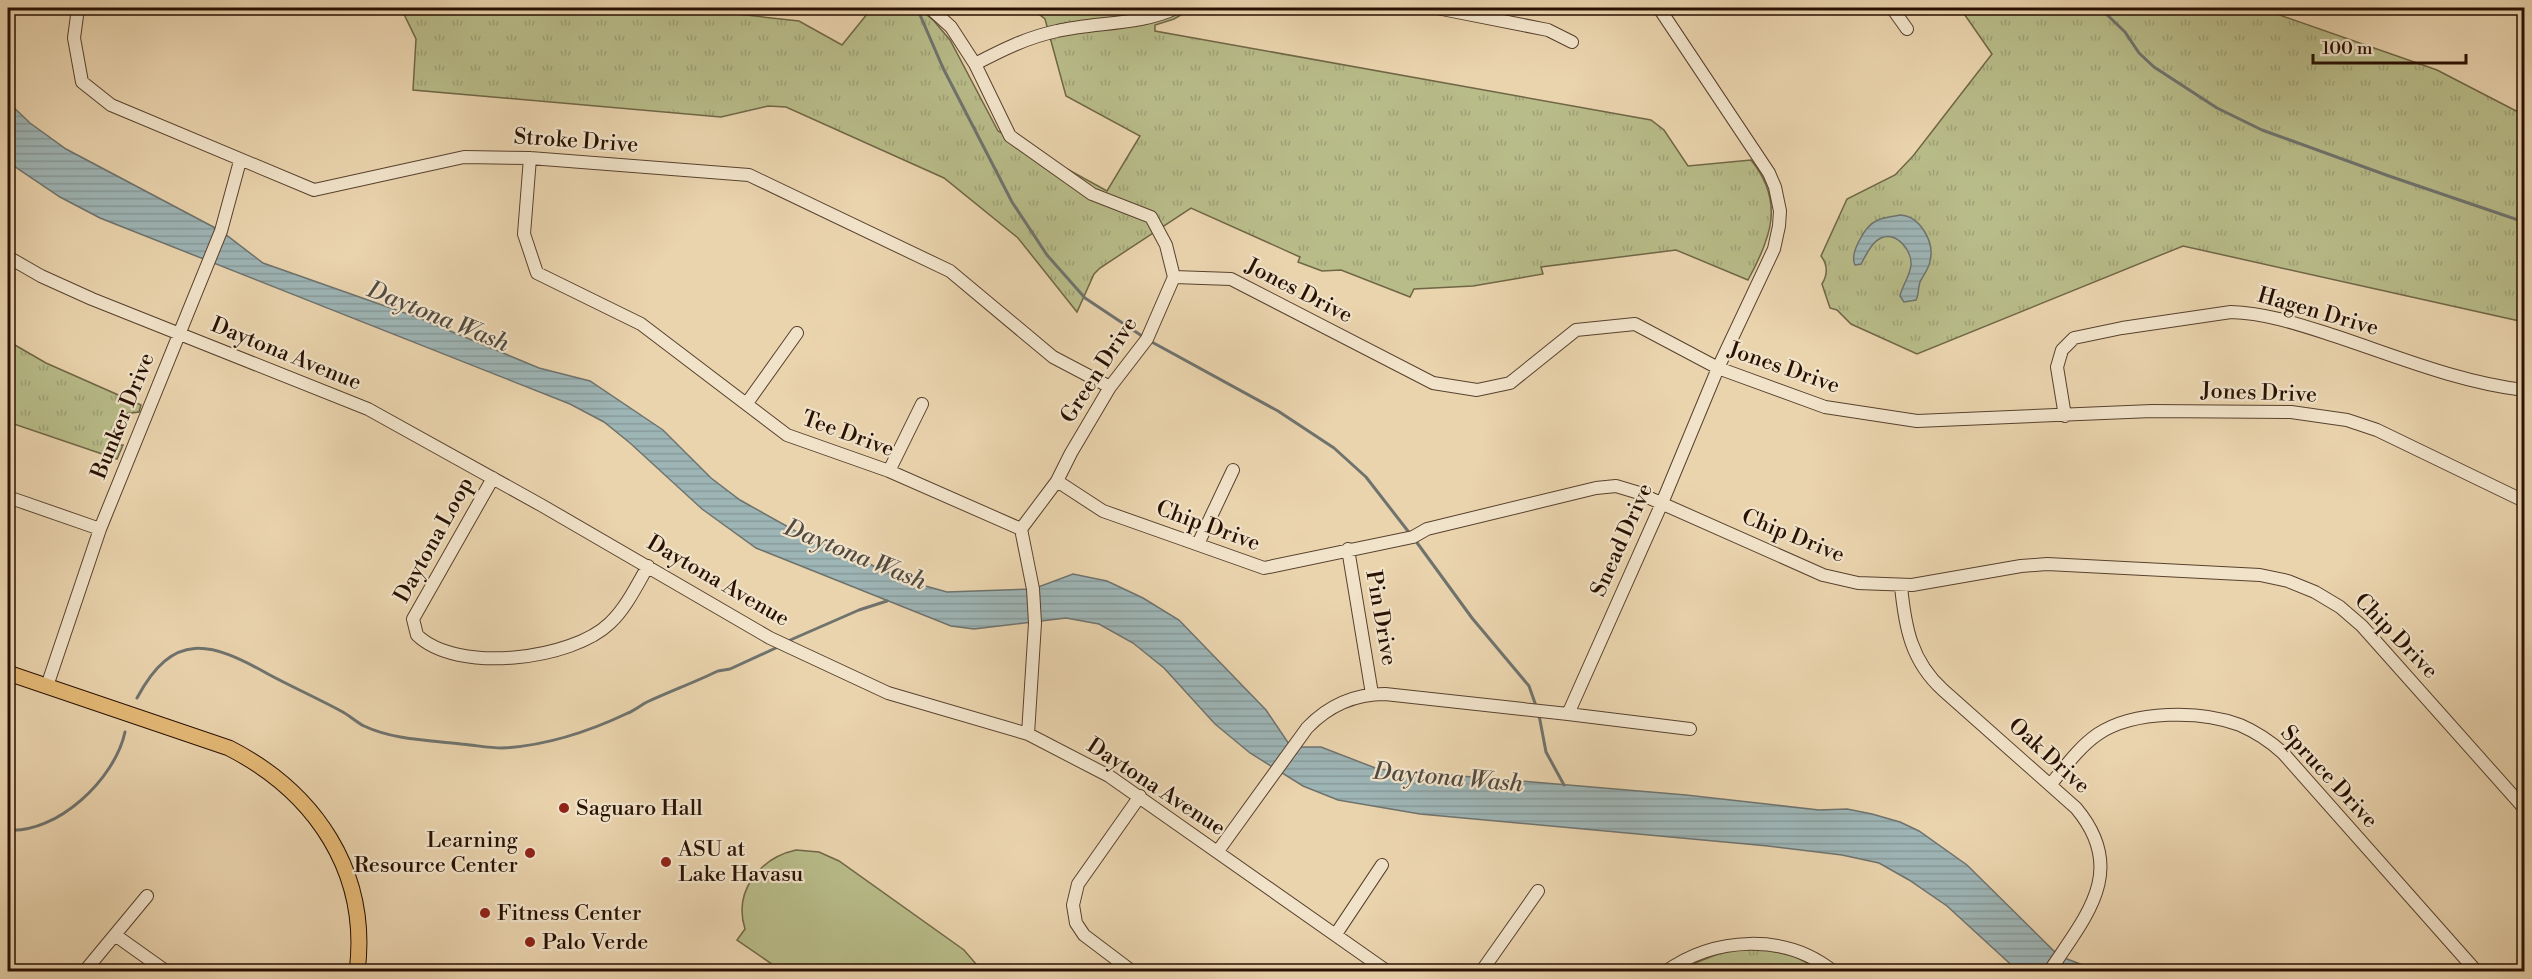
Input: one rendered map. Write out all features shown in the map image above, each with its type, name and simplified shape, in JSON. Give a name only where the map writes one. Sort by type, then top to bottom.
[{"type":"main road","points":[[8,673],[229,748],[257,762],[282,781],[310,808],[331,839],[346,871],[355,897],[358,923],[357,972]]},
{"type":"street","name":"Stroke Drive","points":[[78,8],[74,38],[82,82],[111,105],[240,161],[314,190],[464,157],[530,158],[748,175],[950,271],[1053,357],[1110,387]]},
{"type":"street","points":[[930,8],[951,27],[975,64],[1010,136],[1092,194],[1151,217],[1166,245],[1174,277]]},
{"type":"street","points":[[975,64],[1041,34],[1152,16],[1176,8]]},
{"type":"street","points":[[1437,8],[1548,30],[1572,42]]},
{"type":"street","name":"Snead Drive","points":[[1568,714],[1662,502],[1718,368],[1774,249],[1779,226],[1779,203],[1775,187],[1765,166],[1659,8]]},
{"type":"street","points":[[1892,8],[1907,29]]},
{"type":"street","points":[[2517,8],[2524,10]]},
{"type":"street","name":"Tee Drive","points":[[530,158],[524,234],[537,273],[641,324],[787,435],[889,471],[1021,529]]},
{"type":"street","name":"Bunker Drive","points":[[47,686],[100,529],[221,231],[240,161]]},
{"type":"street","name":"Daytona Avenue","points":[[8,257],[41,276],[92,299],[180,332],[368,409],[648,566],[770,638],[888,693],[1028,734],[1109,776],[1140,796],[1388,972]]},
{"type":"street","name":"Jones Drive","points":[[1174,277],[1231,279],[1433,383],[1477,390],[1510,383],[1576,330],[1635,324],[1718,368],[1825,407],[1917,421],[2152,411],[2271,412],[2318,415],[2347,420],[2377,430],[2524,501]]},
{"type":"street","name":"Green Drive","points":[[1021,529],[1057,481],[1110,387],[1147,339],[1174,277]]},
{"type":"street","name":"Hagen Drive","points":[[2065,416],[2057,367],[2062,350],[2074,338],[2149,323],[2231,312],[2274,318],[2474,382],[2524,390]]},
{"type":"street","points":[[747,403],[797,333]]},
{"type":"street","points":[[889,471],[922,404]]},
{"type":"street","points":[[1198,544],[1233,470]]},
{"type":"street","name":"Daytona Loop","points":[[493,478],[413,619],[417,635],[433,647],[465,656],[493,660],[542,652],[574,643],[589,637],[610,623],[648,566]]},
{"type":"street","name":"Chip Drive","points":[[1057,481],[1102,511],[1264,568],[1413,537],[1427,529],[1601,487],[1626,488],[1823,575],[1858,583],[1901,586],[2021,566],[2047,564],[2259,575],[2302,586],[2340,607],[2362,626],[2524,808]]},
{"type":"street","points":[[8,497],[100,529]]},
{"type":"street","points":[[1021,529],[1033,590],[1035,623],[1028,734]]},
{"type":"street","name":"Pin Drive","points":[[1348,549],[1372,694]]},
{"type":"street","name":"Oak Drive","points":[[1901,586],[1909,642],[1925,672],[2051,784],[2076,808],[2089,826],[2097,847],[2100,869],[2097,892],[2089,912],[2049,972]]},
{"type":"street","points":[[1218,851],[1291,747],[1312,722],[1338,704],[1372,694],[1393,694],[1690,729]]},
{"type":"street","name":"Spruce Drive","points":[[2051,784],[2084,745],[2106,729],[2123,722],[2160,715],[2211,718],[2240,725],[2267,740],[2283,753],[2477,972]]},
{"type":"street","points":[[1133,972],[1084,935],[1076,923],[1073,905],[1078,884],[1140,796]]},
{"type":"street","points":[[1336,933],[1382,865]]},
{"type":"street","points":[[1481,972],[1539,891]]},
{"type":"street","points":[[84,972],[147,896]]},
{"type":"street","points":[[115,935],[166,972]]},
{"type":"street","points":[[1665,972],[1702,951],[1752,943],[1795,951],[1815,959],[1834,972]]},
{"type":"green space","points":[[401,8],[682,8],[799,21],[842,45],[872,8],[919,8],[950,40],[998,131],[1107,191],[1140,136],[1066,96],[1045,19],[1031,8],[1193,8],[1174,19],[1155,25],[1155,31],[1651,120],[1664,130],[1688,166],[1751,160],[1762,175],[1768,191],[1771,220],[1763,249],[1748,280],[1676,250],[1541,267],[1543,274],[1473,286],[1414,289],[1410,297],[1341,270],[1322,271],[1298,262],[1300,257],[1191,208],[1100,268],[1094,274],[1077,312],[1018,238],[944,178],[786,107],[768,106],[721,117],[413,90],[416,39]]},
{"type":"green space","points":[[1960,8],[2264,8],[2437,70],[2524,115],[2524,322],[2183,246],[1917,354],[1851,324],[1837,310],[1830,308],[1822,284],[1826,270],[1821,256],[1847,199],[1895,175],[1913,156],[1992,54]]},
{"type":"green space","points":[[8,341],[46,363],[141,405],[139,412],[124,414],[112,445],[123,445],[117,459],[8,422]]},
{"type":"green space","points":[[796,850],[819,852],[839,861],[964,950],[982,971],[782,971],[737,940],[745,929],[742,915],[743,902],[752,878],[771,860]]},
{"type":"green space","points":[[1759,948],[1794,956],[1823,971],[1673,972],[1725,951]]},
{"type":"water","name":"Daytona Wash","points":[[8,102],[30,123],[66,149],[221,231],[263,263],[419,318],[539,368],[590,381],[663,430],[711,478],[740,500],[799,533],[860,560],[911,582],[947,592],[1033,589],[1073,574],[1107,581],[1143,598],[1179,620],[1266,710],[1291,747],[1321,747],[1378,769],[1686,795],[1819,810],[1847,809],[1872,814],[1900,822],[1919,831],[1967,865],[2059,956],[2099,971],[2018,971],[1947,906],[1879,863],[1842,855],[1768,846],[1420,814],[1338,800],[1303,786],[1250,753],[1215,724],[1164,668],[1133,643],[1099,624],[1066,618],[974,629],[951,626],[756,548],[702,509],[604,422],[570,404],[100,218],[60,197],[8,162]]},
{"type":"water","points":[[1900,215],[1907,216],[1920,225],[1928,238],[1931,254],[1916,300],[1904,302],[1900,296],[1911,260],[1906,248],[1898,240],[1893,237],[1881,238],[1872,246],[1861,264],[1855,265],[1854,260],[1856,248],[1867,228],[1876,221]]},
{"type":"waterway","points":[[917,8],[943,68],[1012,202],[1047,255],[1085,298],[1145,338]]},
{"type":"waterway","points":[[2100,8],[2125,32],[2139,53],[2154,67],[2217,108],[2262,130],[2524,222]]},
{"type":"waterway","points":[[1150,341],[1278,411],[1334,448],[1366,477],[1411,535]]},
{"type":"waterway","points":[[1415,540],[1472,618],[1529,686],[1536,706]]},
{"type":"waterway","points":[[788,641],[859,610],[887,601]]},
{"type":"waterway","points":[[137,698],[151,676],[165,661],[179,652],[195,648],[211,650],[247,663],[332,706],[375,731],[411,739],[487,747],[518,747],[566,737],[598,726],[656,698],[718,671],[730,669],[780,646]]},
{"type":"waterway","points":[[1539,715],[1546,752],[1564,785]]},
{"type":"waterway","points":[[8,830],[27,829],[46,823],[81,800],[97,785],[109,768],[119,750],[125,732]]},
{"type":"place","name":"Saguaro Hall","points":[[564,808]]},
{"type":"place","name":"Learning Resource Center","points":[[530,853]]},
{"type":"place","name":"ASU at Lake Havasu","points":[[666,862]]},
{"type":"place","name":"Fitness Center","points":[[485,913]]},
{"type":"place","name":"Palo Verde","points":[[530,942]]}]
